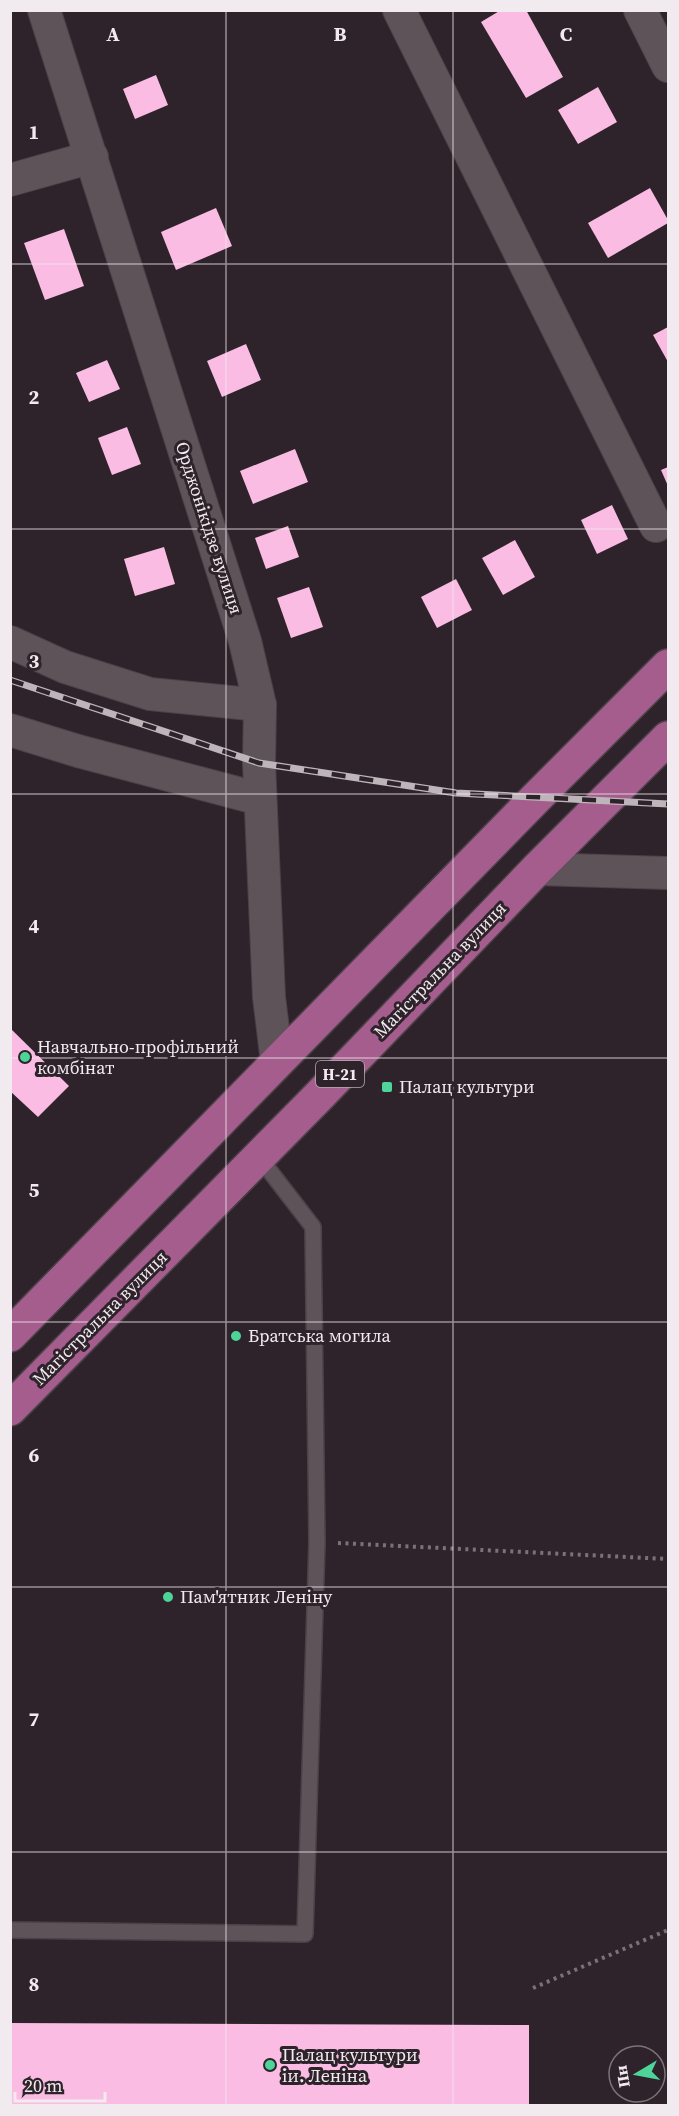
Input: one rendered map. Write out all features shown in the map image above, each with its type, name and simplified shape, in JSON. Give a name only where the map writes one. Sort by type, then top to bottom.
[{"type":"main road","points":[[10,1335],[537,797],[669,666]]},
{"type":"main road","name":"Магістральна вулиця","points":[[10,1409],[259,1157],[537,869],[669,738]]},
{"type":"street","name":"Орджонікідзе вулиця","points":[[44,10],[246,641],[260,705],[260,799],[269,997],[277,1062]]},
{"type":"street","points":[[399,10],[656,526]]},
{"type":"street","points":[[640,10],[669,66]]},
{"type":"street","points":[[10,180],[92,158]]},
{"type":"street","points":[[10,642],[65,667],[150,693],[260,705]]},
{"type":"street","points":[[10,730],[78,751],[260,799]]},
{"type":"street","points":[[537,869],[669,873]]},
{"type":"lane","points":[[10,1930],[305,1934],[317,1542],[313,1227],[259,1157]]},
{"type":"path","points":[[317,1542],[669,1559]]},
{"type":"path","points":[[533,1988],[669,1930]]},
{"type":"building","points":[[501,10],[526,10],[563,77],[526,98],[481,22]]},
{"type":"building","points":[[156,75],[168,105],[135,119],[123,89]]},
{"type":"building","points":[[598,87],[617,122],[578,144],[558,110]]},
{"type":"building","points":[[650,188],[668,223],[608,258],[588,223]]},
{"type":"building","points":[[216,208],[232,246],[176,270],[161,232]]},
{"type":"building","points":[[64,229],[84,286],[45,300],[24,243]]},
{"type":"building","points":[[668,327],[668,362],[653,335]]},
{"type":"building","points":[[246,344],[261,380],[222,397],[207,361]]},
{"type":"building","points":[[107,360],[120,389],[89,402],[76,373]]},
{"type":"building","points":[[127,427],[141,464],[112,475],[98,438]]},
{"type":"building","points":[[295,449],[308,482],[253,504],[240,471]]},
{"type":"building","points":[[668,467],[668,486],[661,470]]},
{"type":"building","points":[[612,505],[628,539],[597,554],[581,520]]},
{"type":"building","points":[[288,526],[299,557],[266,569],[255,538]]},
{"type":"building","points":[[515,540],[535,577],[503,595],[482,558]]},
{"type":"building","points":[[164,547],[175,584],[135,596],[124,559]]},
{"type":"building","points":[[456,579],[472,610],[437,628],[421,597]]},
{"type":"building","points":[[309,587],[323,627],[291,638],[277,598]]},
{"type":"building","name":"Навчально-профільний комбінат","points":[[10,1028],[69,1086],[38,1117],[10,1091]]},
{"type":"building","name":"Палац культури іи. Леніна","points":[[10,2023],[529,2025],[529,2106],[10,2106]]},
{"type":"railway","points":[[10,680],[259,763],[456,793],[668,804]]},
{"type":"place","name":"Навчально-профільний комбінат","points":[[25,1057]]},
{"type":"place","name":"Палац культури","points":[[387,1087]]},
{"type":"place","name":"Братська могила","points":[[236,1336]]},
{"type":"place","name":"Пам'ятник Леніну","points":[[168,1597]]},
{"type":"place","name":"Палац культури іи. Леніна","points":[[270,2065]]}]
